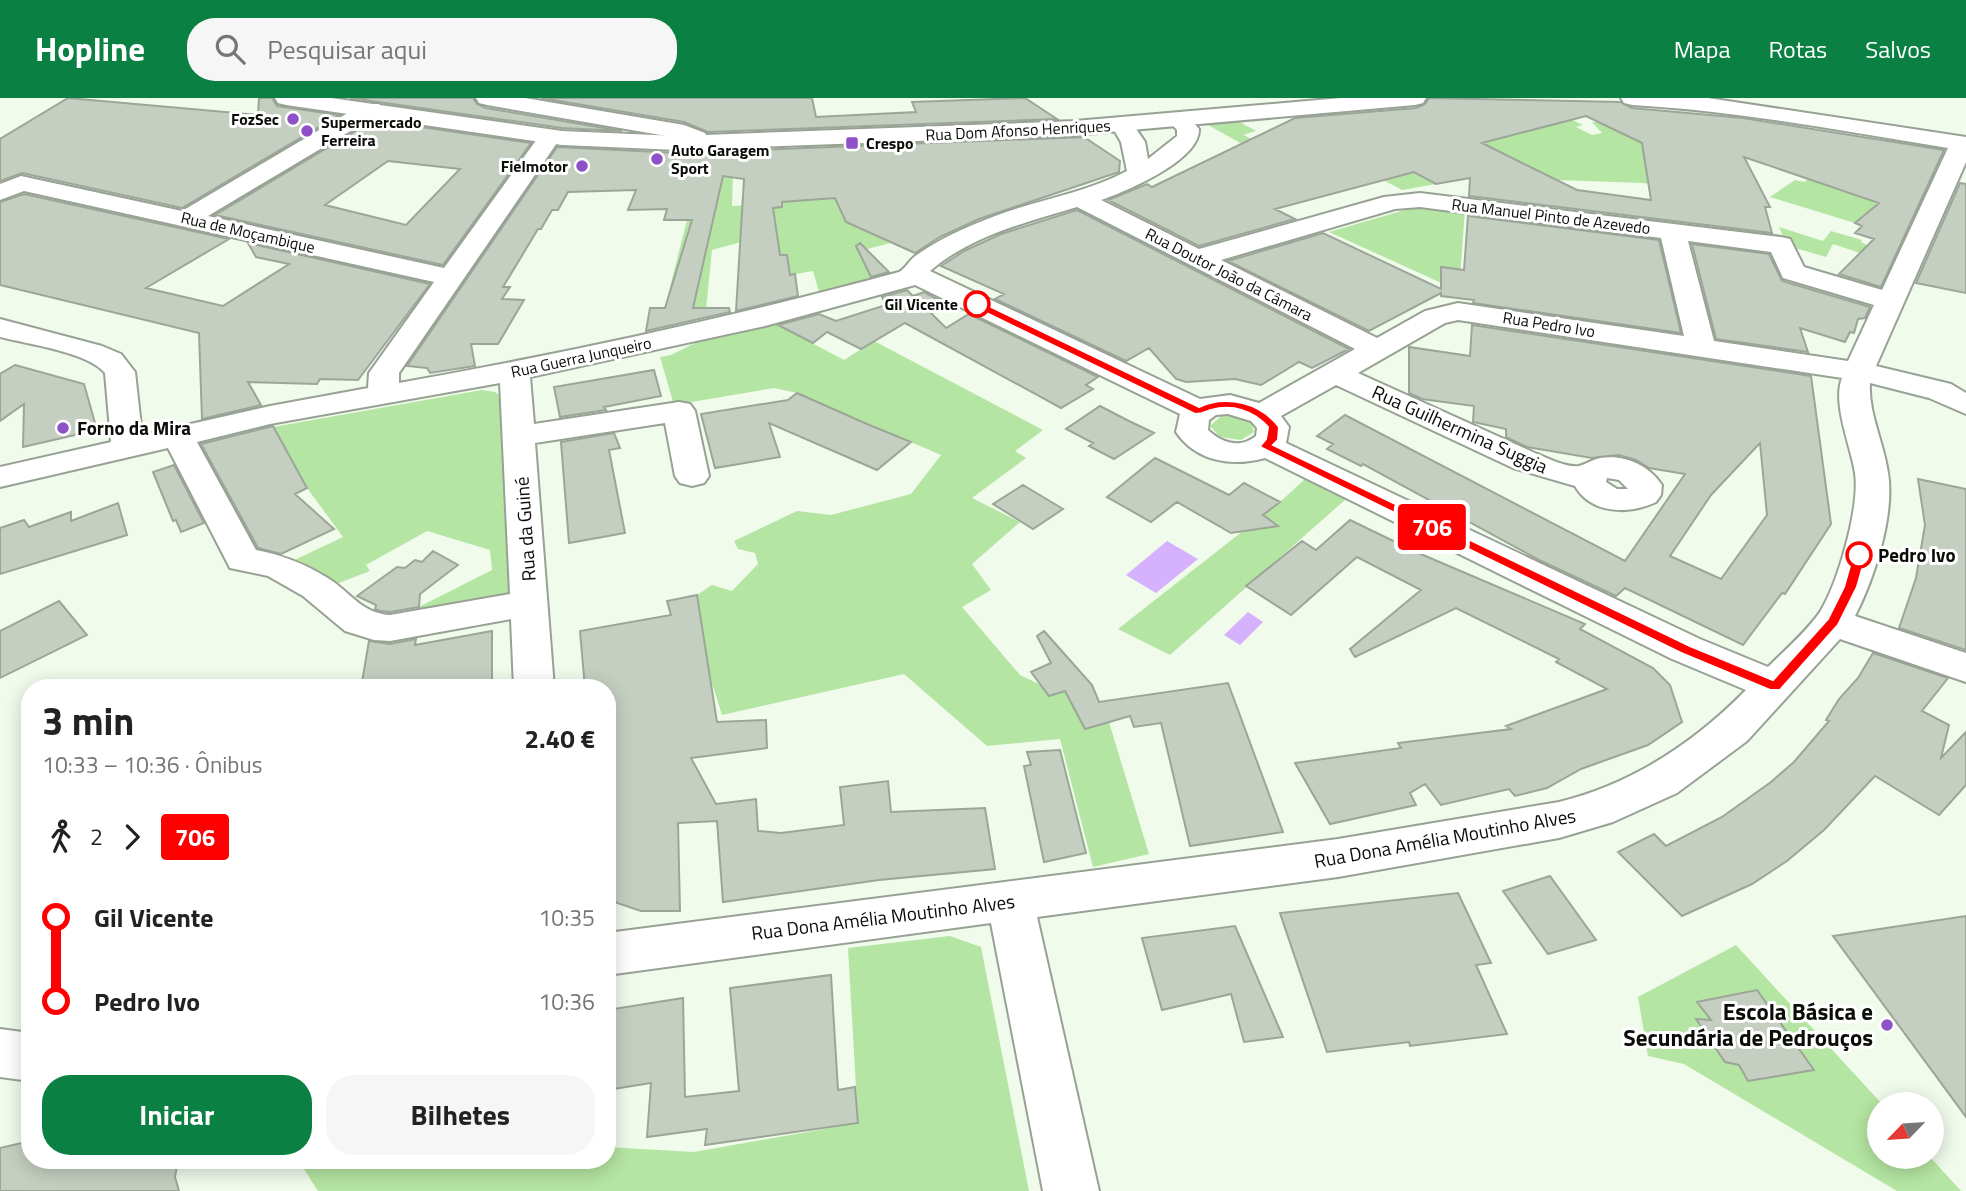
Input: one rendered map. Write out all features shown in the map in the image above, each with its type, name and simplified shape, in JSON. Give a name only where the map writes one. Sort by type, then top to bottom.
[{"type":"street","name":"Rua Dom Afonso Henriques","points":[[286,98],[550,136],[607,141],[696,142],[1122,125],[1415,98]]},
{"type":"street","points":[[487,98],[684,132],[697,138],[696,142]]},
{"type":"street","points":[[1132,98],[1154,122]]},
{"type":"street","points":[[1632,98],[1681,101],[1878,128],[1964,144]]},
{"type":"street","points":[[187,218],[371,109]]},
{"type":"street","name":"Rua Guerra Junqueiro","points":[[0,477],[177,435],[515,371],[765,317],[915,274],[920,265],[939,252],[1002,222],[1113,187],[1166,159],[1188,138],[1188,129],[1179,120]]},
{"type":"street","points":[[1122,125],[1133,142],[1139,173]]},
{"type":"street","points":[[383,395],[384,373],[550,136]]},
{"type":"street","name":"Rua Dona Amélia Moutinho Alves","points":[[616,953],[1012,911],[1338,858],[1524,827],[1598,810],[1662,781],[1698,758],[1732,730],[1775,686],[1833,622],[1850,587],[1871,514],[1872,475],[1854,397],[1861,368],[1964,144]]},
{"type":"street","name":"Rua de Moçambique","points":[[0,210],[22,188],[187,218],[450,277]]},
{"type":"street","name":"Rua Doutor João da Câmara","points":[[1080,199],[1377,349]]},
{"type":"street","name":"Rua Manuel Pinto de Azevedo","points":[[1197,258],[1406,200],[1781,245],[1793,272],[1890,301]]},
{"type":"street","points":[[1672,232],[1700,346]]},
{"type":"street","points":[[915,274],[1199,411]]},
{"type":"street","name":"Rua Pedro Ivo","points":[[1264,430],[1334,373],[1435,317],[1458,311],[1861,368],[1953,398]]},
{"type":"street","points":[[0,328],[92,352],[110,360],[120,372],[128,447]]},
{"type":"street","name":"Rua da Guiné","points":[[515,371],[534,679]]},
{"type":"street","name":"Rua Guilhermina Suggia","points":[[1334,373],[1525,461],[1560,473],[1588,478]]},
{"type":"street","points":[[1264,430],[1244,453],[1231,453],[1206,446],[1192,432],[1191,424],[1199,411],[1207,407],[1230,404],[1264,430],[1686,649],[1775,686]]},
{"type":"street","points":[[519,436],[679,411],[692,476]]},
{"type":"street","points":[[177,435],[243,560],[277,566],[316,587],[358,622],[373,627],[390,628],[530,603]]},
{"type":"street","points":[[1833,622],[1966,668]]},
{"type":"street","points":[[1012,911],[1071,1191]]},
{"type":"street","points":[[0,1054],[21,1056]]},
{"type":"green space","points":[[1560,114],[1583,125],[1576,127],[1592,135],[1602,133],[1592,122],[1637,124],[1708,192],[1643,183],[1557,180],[1458,131]]},
{"type":"green space","points":[[1238,121],[1256,131],[1243,135],[1257,141],[1274,162],[1208,125]]},
{"type":"green space","points":[[738,147],[732,206],[750,205],[741,242],[712,250],[706,309],[692,311],[695,297],[667,299],[687,220],[713,176],[719,148]]},
{"type":"green space","points":[[1384,157],[1436,184],[1402,190],[1355,165]]},
{"type":"green space","points":[[1810,178],[1884,194],[1875,203],[1890,208],[1889,220],[1865,213],[1855,223],[1770,197],[1795,180],[1804,182]]},
{"type":"green space","points":[[837,197],[894,242],[860,251],[872,278],[820,295],[813,271],[790,275],[787,255],[776,253],[773,208],[782,207],[782,202]]},
{"type":"green space","points":[[1422,205],[1465,210],[1459,291],[1329,232]]},
{"type":"green space","points":[[1779,227],[1823,241],[1831,231],[1862,240],[1861,242],[1867,245],[1860,253],[1833,244],[1826,257],[1788,246]]},
{"type":"green space","points":[[770,321],[844,360],[874,341],[1043,430],[1015,451],[1026,458],[972,498],[1020,522],[972,564],[991,590],[962,607],[1020,675],[1041,685],[1049,696],[1065,691],[1085,729],[1109,722],[1149,854],[1093,867],[1060,739],[987,746],[904,674],[722,715],[711,680],[697,595],[712,585],[732,591],[758,564],[755,553],[738,549],[734,541],[797,511],[831,515],[911,494],[941,455],[797,393],[774,388],[674,405],[660,357],[671,355],[717,332]]},
{"type":"green space","points":[[482,390],[495,392],[501,397],[513,598],[397,618],[492,570],[490,550],[427,531],[366,565],[370,571],[331,586],[286,564],[343,537],[307,488],[273,427]]},
{"type":"green space","points":[[1221,416],[1242,417],[1252,424],[1254,432],[1241,440],[1220,437],[1210,426]]},
{"type":"green space","points":[[1305,479],[1346,499],[1170,655],[1118,629],[1280,502]]},
{"type":"green space","points":[[950,936],[981,947],[1029,1191],[318,1191],[304,1169],[616,1169],[616,1148],[694,1152],[858,1123],[848,948]]},
{"type":"green space","points":[[1736,945],[1871,1092],[1867,1092],[1867,1169],[1941,1169],[1961,1191],[1897,1191],[1684,1064],[1648,1056],[1638,997]],"holes":[[[1757,990],[1813,1070],[1748,1081],[1739,1065],[1725,1062],[1697,1020],[1711,1020],[1698,1002]]]},
{"type":"shaded area","points":[[1167,541],[1198,559],[1156,593],[1126,575]]},
{"type":"shaded area","points":[[1248,612],[1263,622],[1240,645],[1224,635]]},
{"type":"building","points":[[68,98],[258,115],[259,98],[272,98],[277,106],[339,115],[182,208],[22,173],[0,181],[0,139]]},
{"type":"building","points":[[350,98],[473,98],[477,104],[486,108],[622,131],[562,128]]},
{"type":"building","points":[[541,98],[812,98],[816,117],[916,112],[912,102],[1025,98],[1057,119],[708,132],[684,122]]},
{"type":"building","points":[[1429,98],[1621,102],[1632,108],[1743,118],[1944,150],[1881,287],[1839,274],[1874,239],[1855,233],[1862,226],[1855,223],[1879,203],[1744,157],[1770,207],[1765,207],[1772,233],[1469,196],[1470,178],[1436,184],[1414,172],[1275,209],[1295,219],[1199,246],[1108,200],[1147,184],[1152,187],[1295,118],[1416,108],[1425,104]],"holes":[[[1586,116],[1642,143],[1651,200],[1577,190],[1482,143]]]},
{"type":"building","points":[[374,120],[531,143],[443,265],[215,215]],"holes":[[[388,161],[460,169],[406,225],[325,205]]]},
{"type":"building","points":[[1084,137],[1120,161],[1119,172],[979,219],[940,237],[915,253],[846,222],[835,198],[782,202],[782,207],[773,208],[780,255],[787,255],[790,275],[795,274],[798,296],[736,311],[744,179],[723,176],[693,308],[729,308],[730,312],[646,331],[650,308],[665,308],[692,220],[664,220],[667,209],[628,210],[636,190],[568,192],[558,210],[552,210],[541,229],[538,229],[503,287],[510,287],[502,299],[524,300],[498,344],[471,344],[475,366],[430,373],[427,368],[407,366],[557,147],[678,153]]},
{"type":"building","points":[[1960,183],[1966,184],[1966,293],[1916,283]]},
{"type":"building","points":[[24,194],[229,239],[146,288],[223,306],[289,264],[256,257],[248,243],[430,284],[358,380],[320,379],[317,384],[248,382],[261,405],[202,419],[199,333],[0,285],[0,202]]},
{"type":"building","points":[[1077,210],[1349,349],[1312,368],[1299,362],[1261,385],[1235,379],[1186,382],[1176,379],[1149,348],[1126,361],[995,299],[1004,294],[941,266],[964,251],[1001,234]]},
{"type":"building","points":[[1468,216],[1659,240],[1681,333],[1473,303],[1474,300],[1441,296],[1441,293],[1369,331],[1228,261],[1323,233],[1441,289],[1441,267],[1464,270]]},
{"type":"building","points":[[860,243],[889,272],[871,277],[856,246]]},
{"type":"building","points":[[1692,244],[1769,254],[1782,281],[1870,307],[1865,318],[1858,319],[1854,333],[1850,332],[1845,342],[1800,328],[1808,352],[1716,339]]},
{"type":"building","points":[[907,290],[913,296],[924,292],[941,301],[927,309],[946,328],[969,314],[1098,377],[1086,385],[1093,389],[1061,408],[905,323],[861,349],[827,332],[813,343],[778,325],[819,314],[836,321],[886,305],[882,297]]},
{"type":"building","points":[[1472,325],[1811,376],[1831,524],[1785,594],[1782,593],[1743,645],[1625,588],[1616,596],[1539,560],[1363,464],[1361,466],[1327,449],[1333,444],[1317,436],[1345,415],[1625,561],[1685,474],[1649,468],[1636,460],[1619,455],[1592,458],[1527,447],[1506,437],[1506,429],[1473,422],[1474,406],[1422,399],[1409,393],[1409,347],[1470,356]],"holes":[[[1760,443],[1767,515],[1721,579],[1670,556],[1711,495]]]},
{"type":"building","points":[[15,365],[84,384],[97,430],[23,447],[24,404],[0,421],[0,374]]},
{"type":"building","points":[[654,370],[661,396],[604,407],[606,410],[560,417],[554,387]]},
{"type":"building","points":[[797,393],[911,442],[877,470],[769,423],[780,457],[715,468],[701,414],[788,400]]},
{"type":"building","points":[[1100,406],[1154,433],[1114,459],[1089,446],[1093,443],[1066,429]]},
{"type":"building","points":[[273,426],[307,488],[295,494],[334,529],[281,554],[258,548],[201,444]]},
{"type":"building","points":[[614,433],[620,448],[609,450],[625,533],[569,543],[561,442]]},
{"type":"building","points":[[1155,458],[1229,495],[1244,483],[1280,502],[1263,515],[1278,526],[1231,533],[1177,502],[1151,522],[1107,497]]},
{"type":"building","points":[[174,465],[204,523],[181,532],[176,520],[173,521],[153,472]]},
{"type":"building","points":[[1918,479],[1966,489],[1966,650],[1899,628],[1916,578],[1925,525]]},
{"type":"building","points":[[1023,485],[1063,509],[1033,529],[993,504]]},
{"type":"building","points":[[118,503],[127,535],[0,574],[0,528],[24,520],[29,527],[71,512],[71,521]]},
{"type":"building","points":[[1350,520],[1416,552],[1585,624],[1580,629],[1653,668],[1670,685],[1682,722],[1648,745],[1581,769],[1547,788],[1515,796],[1509,789],[1441,805],[1425,784],[1410,793],[1416,805],[1330,824],[1295,763],[1401,748],[1398,743],[1511,729],[1506,726],[1607,689],[1556,662],[1559,659],[1456,608],[1355,657],[1350,649],[1421,590],[1357,557],[1291,615],[1246,586],[1302,541],[1316,550]]},
{"type":"building","points":[[433,551],[458,565],[420,594],[419,607],[380,611],[375,609],[376,605],[357,596],[397,567],[405,568],[415,560],[422,562]]},
{"type":"building","points":[[697,595],[717,722],[766,720],[767,748],[691,758],[716,804],[756,799],[758,831],[781,833],[844,825],[840,787],[888,781],[891,812],[985,808],[995,869],[879,880],[723,902],[717,821],[678,823],[680,911],[641,911],[617,903],[616,679],[584,679],[580,631],[671,615],[667,601]]},
{"type":"building","points":[[59,601],[87,635],[0,678],[0,631]]},
{"type":"building","points":[[492,631],[492,679],[363,679],[369,641],[390,644],[416,639],[415,645]]},
{"type":"building","points":[[1044,631],[1092,685],[1099,702],[1228,683],[1283,832],[1190,846],[1161,723],[1134,727],[1130,716],[1085,729],[1065,691],[1049,696],[1031,672],[1051,663],[1037,636]]},
{"type":"building","points":[[1873,653],[1948,678],[1922,711],[1949,725],[1941,758],[1966,732],[1966,785],[1939,815],[1875,776],[1824,830],[1787,861],[1752,884],[1682,916],[1618,852],[1654,834],[1666,846],[1722,817],[1771,782],[1794,762],[1829,721],[1826,720],[1839,699],[1858,678]]},
{"type":"building","points":[[1060,750],[1086,853],[1044,862],[1024,766],[1031,765],[1027,752]]},
{"type":"building","points":[[1550,876],[1596,940],[1548,954],[1503,891]]},
{"type":"building","points":[[1458,893],[1491,963],[1476,965],[1507,1034],[1410,1046],[1409,1042],[1327,1052],[1280,913]]},
{"type":"building","points":[[1966,916],[1966,1117],[1833,936]]},
{"type":"building","points":[[1235,926],[1283,1037],[1244,1042],[1231,994],[1162,1010],[1142,938]]},
{"type":"building","points":[[831,975],[838,1090],[855,1087],[858,1123],[705,1145],[707,1129],[647,1137],[651,1083],[616,1089],[616,1009],[683,998],[685,1097],[739,1091],[730,988]]},
{"type":"building","points":[[1757,990],[1814,1070],[1748,1081],[1739,1065],[1725,1062],[1696,1019],[1711,1020],[1697,1002]]},
{"type":"building","points":[[21,1143],[21,1169],[176,1169],[175,1177],[179,1191],[0,1191],[0,1148]]},
{"type":"bus line","name":"706","points":[[977,304],[1199,411],[1207,407],[1230,404],[1252,409],[1262,414],[1273,427],[1272,440],[1266,446],[1686,649],[1775,686],[1833,622],[1850,587],[1859,555]]},
{"type":"place","name":"FozSec","points":[[293,119]]},
{"type":"place","name":"Supermercado Ferreira","points":[[307,131]]},
{"type":"place","name":"Crespo","points":[[852,143]]},
{"type":"place","name":"Auto Garagem Sport","points":[[657,159]]},
{"type":"place","name":"Fielmotor","points":[[582,166]]},
{"type":"place","name":"Gil Vicente","points":[[977,304]]},
{"type":"place","name":"Forno da Mira","points":[[63,428]]},
{"type":"place","name":"Pedro Ivo","points":[[1859,555]]},
{"type":"place","name":"Escola Básica e Secundária de Pedrouços","points":[[1887,1025]]}]
